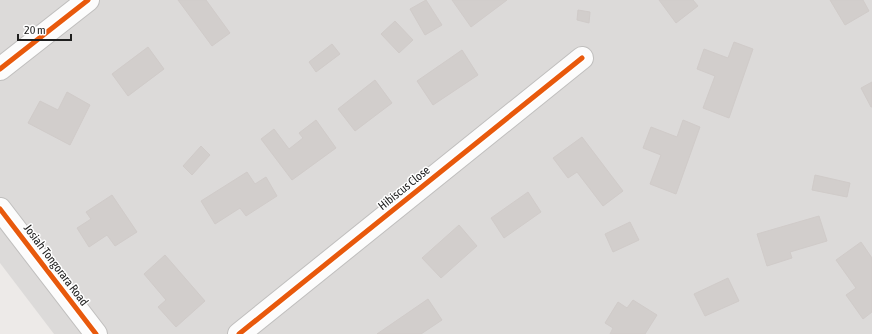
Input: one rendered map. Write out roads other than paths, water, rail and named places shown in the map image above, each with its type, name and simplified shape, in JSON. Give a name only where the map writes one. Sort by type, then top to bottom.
[{"type":"street","points":[[0,68],[88,0]]},
{"type":"street","name":"Hibiscus Close","points":[[239,334],[582,58]]},
{"type":"street","name":"Josiah Tongorara Road","points":[[0,209],[96,334]]}]
